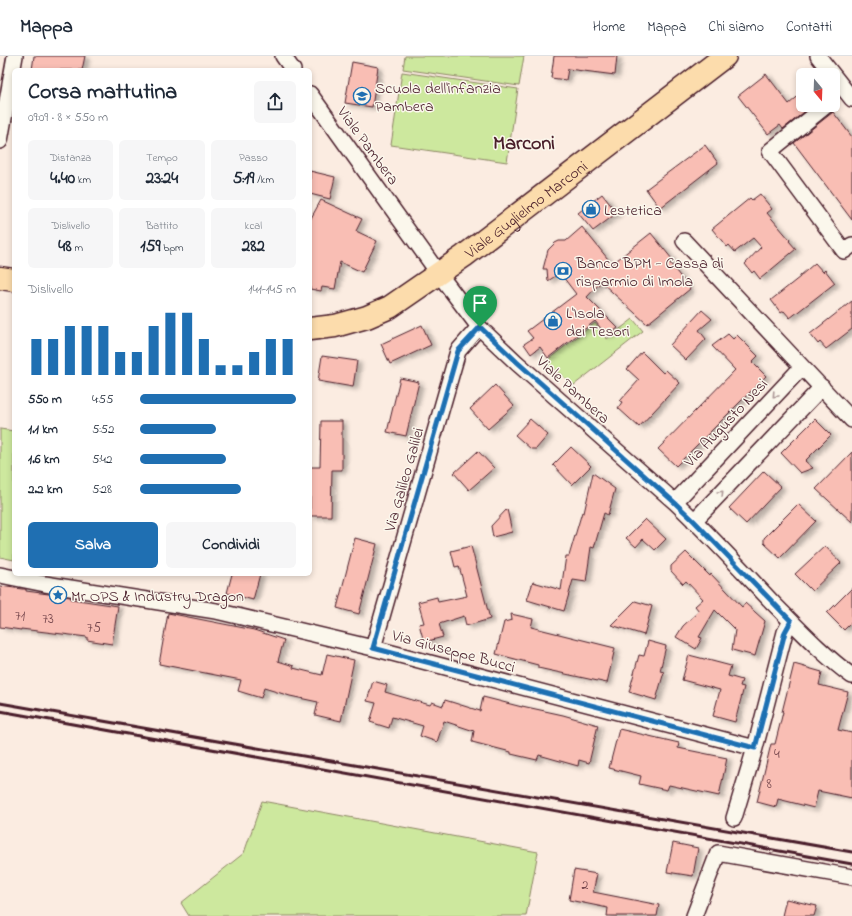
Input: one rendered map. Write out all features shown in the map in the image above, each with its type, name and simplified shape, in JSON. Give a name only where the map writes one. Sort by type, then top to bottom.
[{"type":"main road","name":"Viale Guglielmo Marconi","points":[[312,329],[335,326],[367,317],[390,307],[470,251],[725,56]]},
{"type":"main road","points":[[0,278],[12,280]]},
{"type":"street","points":[[13,68],[15,56]]},
{"type":"street","points":[[283,56],[292,68]]},
{"type":"street","points":[[818,56],[849,94]]},
{"type":"street","points":[[0,142],[12,73]]},
{"type":"street","name":"Viale Pambera","points":[[312,97],[439,274],[480,327],[517,362],[674,502],[791,621],[838,665],[852,676]]},
{"type":"street","points":[[818,112],[770,150],[844,251],[852,245]]},
{"type":"street","points":[[684,241],[852,420]]},
{"type":"street","name":"Via Galileo Galilei","points":[[373,648],[458,351],[480,327]]},
{"type":"street","name":"Via Augusto Nesi","points":[[674,502],[802,367]]},
{"type":"street","points":[[694,521],[822,387]]},
{"type":"street","name":"Via Giuseppe Bucci","points":[[0,575],[46,579],[216,611],[373,648],[755,748]]},
{"type":"street","points":[[734,818],[755,748],[785,632],[791,621]]},
{"type":"street","points":[[694,916],[718,853],[852,877]]},
{"type":"green space","points":[[405,56],[524,56],[519,86],[403,69]]},
{"type":"green space","points":[[402,72],[518,89],[507,162],[391,145]]},
{"type":"green space","points":[[633,319],[643,331],[574,385],[545,362],[595,323],[607,339]]},
{"type":"green space","points":[[0,429],[12,431],[12,560],[0,557]]},
{"type":"green space","points":[[262,801],[538,852],[526,916],[189,916],[181,903],[244,853]]},
{"type":"building","points":[[34,56],[85,56],[82,68],[32,68]]},
{"type":"building","points":[[554,56],[617,56],[615,75],[568,69],[566,80],[551,78]]},
{"type":"building","points":[[352,62],[378,67],[372,107],[345,103]]},
{"type":"building","points":[[766,74],[789,104],[796,98],[796,112],[804,112],[783,129],[780,125],[768,134],[738,96]]},
{"type":"building","points":[[833,112],[852,137],[852,220],[794,143]]},
{"type":"building","points":[[705,145],[718,163],[660,208],[646,189]]},
{"type":"building","points":[[312,171],[335,177],[330,199],[312,194]]},
{"type":"building","points":[[602,194],[617,213],[593,231],[578,213]]},
{"type":"building","points":[[760,194],[772,209],[767,213],[796,249],[760,279],[754,271],[752,273],[745,264],[761,247],[753,238],[735,252],[729,245],[727,247],[712,229],[750,198],[752,200]]},
{"type":"building","points":[[321,200],[362,219],[356,231],[377,241],[362,272],[340,262],[335,289],[322,287],[321,291],[312,289],[312,216]]},
{"type":"building","points":[[582,227],[612,264],[651,233],[672,259],[669,262],[690,289],[647,324],[601,282],[587,297],[618,328],[607,336],[595,321],[548,358],[540,347],[531,354],[524,344],[533,338],[527,331],[576,294],[560,273],[548,281],[547,269],[543,269],[548,250],[559,241],[566,241]]},
{"type":"building","points":[[815,263],[823,272],[825,270],[835,283],[790,318],[784,311],[781,313],[771,300]]},
{"type":"building","points":[[852,301],[852,329],[826,349],[820,342],[818,344],[810,334]]},
{"type":"building","points":[[702,310],[712,319],[699,330],[706,339],[686,360],[670,345]]},
{"type":"building","points":[[422,325],[431,345],[390,364],[381,344]]},
{"type":"building","points":[[728,334],[733,339],[737,335],[758,356],[752,362],[766,376],[676,466],[658,449],[735,370],[712,346]]},
{"type":"building","points":[[642,352],[663,373],[666,370],[680,383],[639,427],[618,408],[622,402],[620,401],[639,380],[627,369]]},
{"type":"building","points":[[322,356],[357,361],[353,387],[318,381]]},
{"type":"building","points":[[400,378],[419,382],[406,436],[387,432]]},
{"type":"building","points":[[495,385],[514,406],[488,429],[470,409]]},
{"type":"building","points":[[530,419],[548,435],[536,449],[531,449],[515,435]]},
{"type":"building","points":[[815,419],[831,435],[805,461],[813,468],[800,473],[781,453]]},
{"type":"building","points":[[321,421],[342,421],[342,470],[332,470],[331,516],[312,516],[312,467],[320,467]]},
{"type":"building","points":[[571,447],[591,466],[572,485],[553,465]]},
{"type":"building","points":[[478,451],[494,468],[469,490],[454,473]]},
{"type":"building","points":[[852,452],[852,522],[816,489]]},
{"type":"building","points":[[764,471],[781,487],[746,524],[729,508]]},
{"type":"building","points":[[593,473],[615,489],[608,515],[604,513],[594,548],[591,547],[586,582],[573,580],[564,611],[527,600],[533,582],[561,590],[566,556],[569,556],[582,512],[584,513]]},
{"type":"building","points":[[798,504],[816,521],[780,558],[764,543],[764,538]]},
{"type":"building","points":[[507,509],[512,532],[493,537],[491,526]]},
{"type":"building","points":[[645,519],[666,539],[655,550],[643,539],[636,547],[626,538]]},
{"type":"building","points":[[355,538],[377,544],[359,614],[337,608]]},
{"type":"building","points":[[471,546],[490,619],[466,626],[464,616],[439,624],[443,637],[424,642],[419,624],[424,623],[418,602],[437,597],[438,602],[467,596],[459,566],[455,567],[451,551]]},
{"type":"building","points":[[825,546],[841,563],[812,591],[795,574]]},
{"type":"building","points":[[686,552],[710,576],[711,574],[742,607],[745,603],[765,621],[755,656],[732,650],[735,630],[715,610],[699,637],[702,638],[696,649],[676,637],[683,626],[699,611],[695,606],[703,599],[686,581],[683,584],[671,571],[671,566]]},
{"type":"building","points":[[231,576],[259,576],[253,600],[227,593]]},
{"type":"building","points":[[0,586],[26,589],[26,591],[71,597],[71,599],[118,606],[112,644],[87,640],[87,637],[0,627]]},
{"type":"building","points":[[852,588],[852,622],[844,630],[827,613]]},
{"type":"building","points":[[635,601],[652,606],[644,635],[611,625]]},
{"type":"building","points":[[168,613],[254,630],[284,640],[278,661],[294,666],[293,668],[322,675],[327,654],[354,660],[341,721],[315,715],[318,702],[290,696],[264,688],[261,698],[238,691],[241,680],[159,664]]},
{"type":"building","points":[[511,614],[533,619],[531,627],[615,648],[607,683],[538,668],[538,665],[496,654],[504,622],[512,620]]},
{"type":"building","points":[[648,641],[666,646],[660,671],[664,672],[656,700],[629,692],[639,655],[644,656]]},
{"type":"building","points":[[689,655],[731,666],[728,676],[742,680],[740,686],[744,687],[735,722],[713,716],[720,690],[682,680]]},
{"type":"building","points":[[794,664],[822,672],[819,685],[848,692],[838,730],[852,733],[852,798],[818,791],[814,808],[778,799],[776,807],[757,802],[771,744],[775,744]]},
{"type":"building","points":[[373,681],[387,685],[385,692],[430,705],[432,702],[443,706],[445,700],[480,711],[483,697],[563,715],[598,725],[589,763],[579,760],[578,766],[539,755],[537,760],[511,754],[511,752],[472,742],[474,731],[444,721],[437,742],[420,736],[423,726],[392,717],[389,728],[370,722],[376,703],[367,701]]},
{"type":"building","points":[[619,729],[679,743],[678,748],[727,758],[719,796],[669,785],[667,790],[639,784],[641,776],[609,768]]},
{"type":"building","points":[[673,843],[698,848],[693,876],[667,872]]},
{"type":"building","points":[[574,870],[597,874],[593,892],[659,905],[657,916],[607,916],[608,908],[569,900]]},
{"type":"building","points":[[786,899],[817,906],[814,916],[782,916]]},
{"type":"railway","points":[[0,703],[852,852]]},
{"type":"railway","points":[[0,711],[852,864]]},
{"type":"place","name":"Scuola dell'infanzia Pambera","points":[[362,96]]},
{"type":"place","name":"Lestetica","points":[[591,209]]},
{"type":"place","name":"Banco BPM - Cassa di risparmio di Imola","points":[[563,271]]},
{"type":"place","name":"L'Isola dei Tesori","points":[[553,321]]},
{"type":"place","name":"Mr OPS & Industry Dragon","points":[[58,595]]},
{"type":"district","name":"Marconi","points":[[524,142]]},
{"type":"route","points":[[480,327],[517,362],[674,502],[791,621],[785,632],[755,748],[373,648],[458,351],[480,327]]}]
